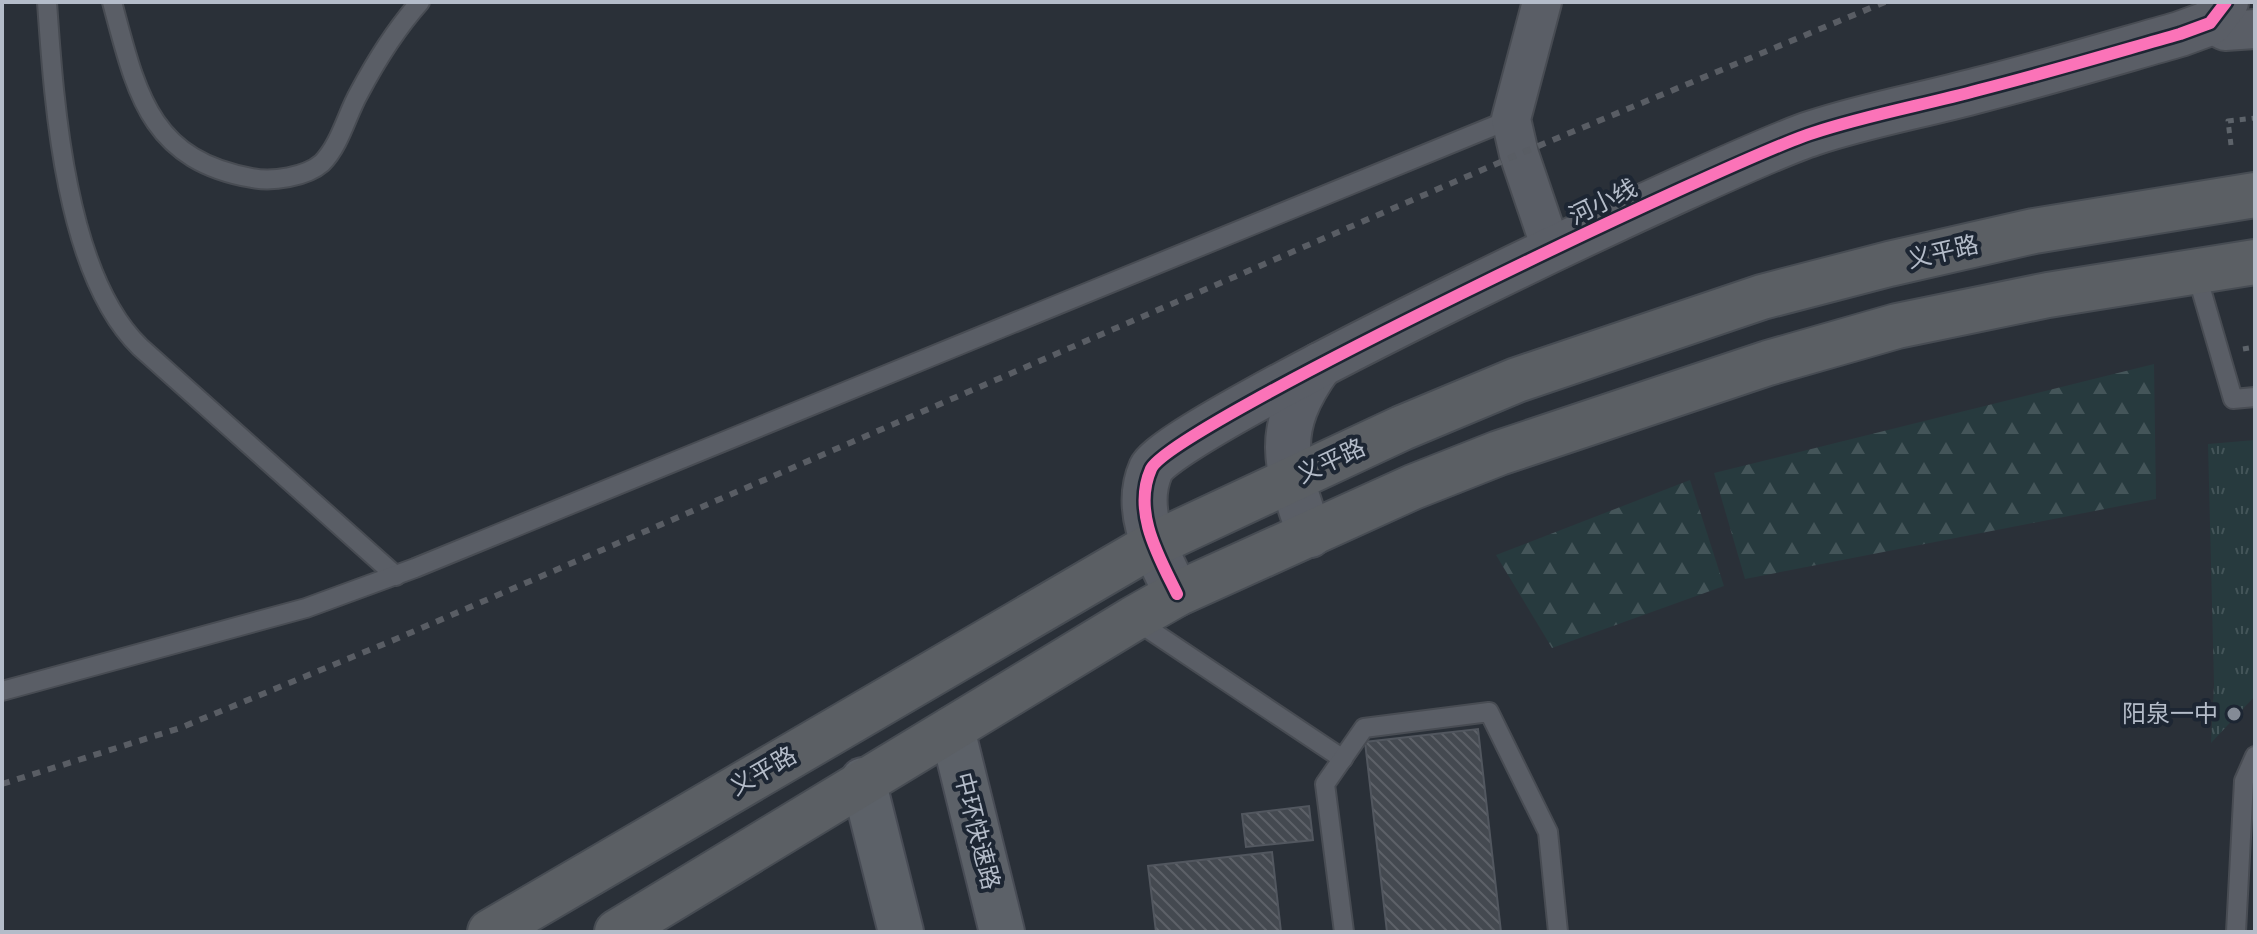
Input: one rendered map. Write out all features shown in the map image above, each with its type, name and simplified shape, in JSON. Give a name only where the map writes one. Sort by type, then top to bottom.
[{"type":"highway","name":"义平路","points":[[490,932],[1154,544],[1517,380],[1762,297],[2034,231],[2255,195]]},
{"type":"highway","points":[[617,932],[863,780],[1177,594],[1413,487],[1499,453],[1768,363],[1897,326],[2195,269],[2255,262]]},
{"type":"main road","name":"中环快速路","points":[[952,729],[1002,932]]},
{"type":"main road","points":[[863,780],[901,932]]},
{"type":"street","points":[[1542,2],[1511,119],[1519,154],[1552,251]]},
{"type":"street","points":[[2218,12],[2225,31],[2255,29]]},
{"type":"street","name":"河小线","points":[[1177,594],[1154,544],[1144,508],[1151,468],[1161,455],[1320,365],[1716,172],[1814,132],[1996,86],[2218,12]]},
{"type":"street","points":[[1310,535],[1286,461],[1288,428],[1301,392],[1320,365]]},
{"type":"lane","points":[[47,2],[72,193],[85,255],[104,303],[122,329],[140,347],[396,576]]},
{"type":"lane","points":[[112,2],[134,84],[156,127],[185,153],[225,173],[259,179],[291,177],[321,163],[401,23],[420,2]]},
{"type":"lane","points":[[2,691],[306,608],[396,576],[1511,119]]},
{"type":"lane","points":[[2195,269],[2233,399],[2255,397]]},
{"type":"lane","points":[[1133,619],[1343,759]]},
{"type":"lane","points":[[1344,932],[1325,784],[1364,728],[1489,712],[1548,832],[1558,932]]},
{"type":"lane","points":[[2236,932],[2247,872],[2244,781],[2255,756]]},
{"type":"path","points":[[2231,145],[2228,121],[2255,118]]},
{"type":"green space","points":[[2154,364],[2156,499],[1745,579],[1714,473]]},
{"type":"green space","points":[[2255,440],[2255,696],[2211,743],[2214,684],[2208,444]]},
{"type":"green space","points":[[1690,480],[1724,586],[1552,648],[1496,555]]},
{"type":"building","points":[[1478,729],[1501,932],[1387,932],[1365,742]]},
{"type":"building","points":[[1309,806],[1313,840],[1246,847],[1242,814]]},
{"type":"building","points":[[1272,852],[1281,932],[1156,932],[1148,866]]},
{"type":"railway","points":[[2,784],[180,728],[396,639],[1519,154],[1885,2]]},
{"type":"cycle path","points":[[1177,594],[1156,550],[1146,518],[1146,485],[1151,469],[1182,443],[1252,402],[1461,294],[1764,153],[1833,127],[2180,34],[2210,23],[2226,2]]},
{"type":"place","name":"阳泉一中","points":[[2234,714]]}]
